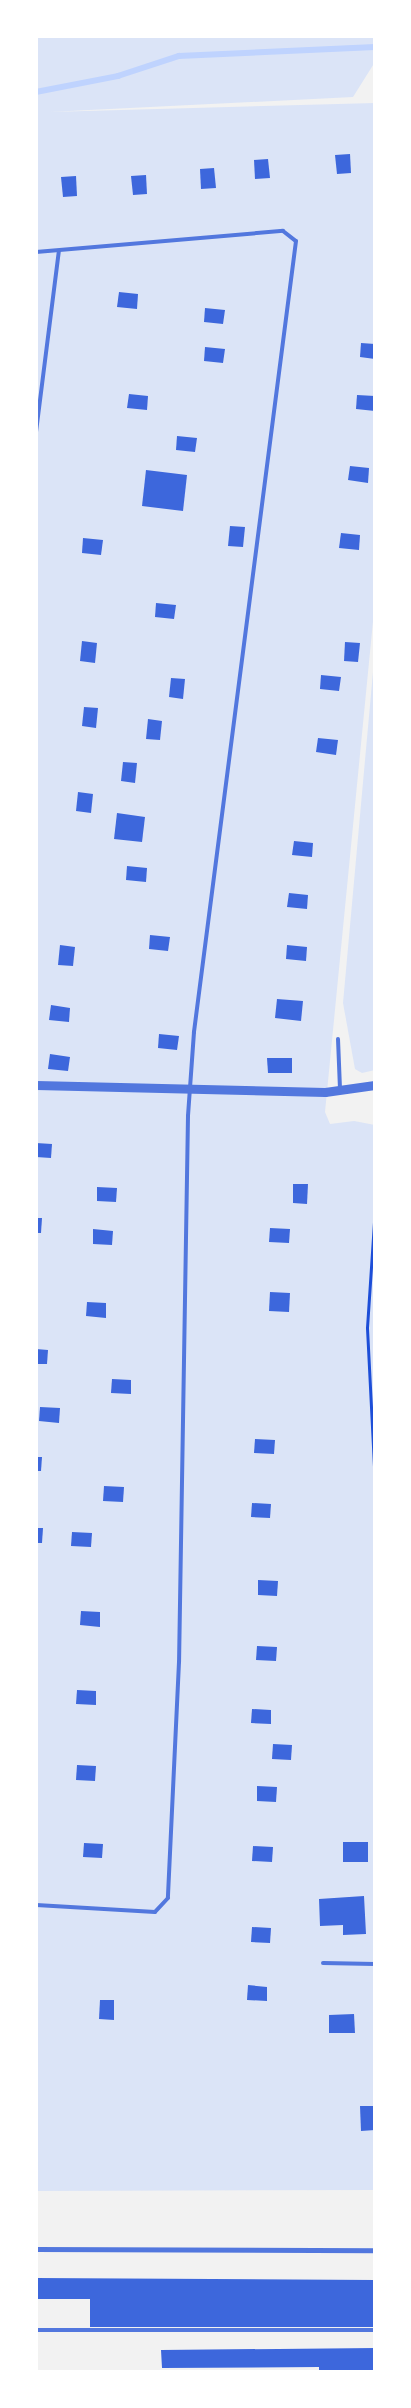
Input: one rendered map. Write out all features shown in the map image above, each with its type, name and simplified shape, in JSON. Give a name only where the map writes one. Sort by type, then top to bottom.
[{"type":"street","points":[[36,1085],[340,1091],[375,1085]]},
{"type":"street","points":[[36,2249],[375,2250]]},
{"type":"lane","points":[[36,252],[283,231],[294,235],[296,241],[190,1088],[179,1662],[168,1898],[156,1912],[36,1905]]},
{"type":"lane","points":[[36,432],[59,250]]},
{"type":"lane","points":[[338,1039],[340,1091]]},
{"type":"lane","points":[[323,1963],[375,1964]]},
{"type":"lane","points":[[36,2330],[375,2330]]},
{"type":"path","points":[[375,1207],[367,1328],[375,1487]]},
{"type":"shaded area","points":[[36,36],[375,36],[375,62],[353,97],[49,112],[375,103],[375,601],[325,1112],[330,1124],[354,1121],[375,1125],[375,2190],[36,2191]]},
{"type":"shaded area","points":[[375,650],[375,1070],[362,1073],[355,1069],[343,1003]]},
{"type":"building","points":[[350,154],[351,173],[337,174],[335,155]]},
{"type":"building","points":[[268,159],[270,178],[255,179],[254,160]]},
{"type":"building","points":[[214,168],[216,188],[201,189],[200,169]]},
{"type":"building","points":[[146,175],[147,194],[133,195],[131,176]]},
{"type":"building","points":[[76,176],[77,196],[63,197],[61,177]]},
{"type":"building","points":[[119,292],[138,294],[137,309],[117,307]]},
{"type":"building","points":[[205,308],[225,310],[223,324],[204,322]]},
{"type":"building","points":[[361,343],[375,344],[375,359],[360,357]]},
{"type":"building","points":[[205,347],[225,349],[223,363],[204,361]]},
{"type":"building","points":[[129,394],[148,396],[147,410],[127,408]]},
{"type":"building","points":[[357,395],[375,396],[375,411],[356,409]]},
{"type":"building","points":[[177,436],[197,438],[195,452],[176,450]]},
{"type":"building","points":[[350,466],[369,468],[368,483],[348,480]]},
{"type":"building","points":[[146,470],[187,475],[183,511],[142,506]]},
{"type":"building","points":[[230,526],[245,527],[243,547],[228,546]]},
{"type":"building","points":[[341,533],[360,535],[359,550],[339,548]]},
{"type":"building","points":[[83,538],[103,540],[101,555],[82,553]]},
{"type":"building","points":[[156,603],[176,605],[174,619],[155,617]]},
{"type":"building","points":[[82,641],[97,643],[95,663],[80,661]]},
{"type":"building","points":[[345,642],[360,643],[358,662],[344,661]]},
{"type":"building","points":[[321,675],[341,677],[339,691],[320,689]]},
{"type":"building","points":[[171,678],[185,679],[183,699],[169,697]]},
{"type":"building","points":[[84,707],[98,708],[96,728],[82,726]]},
{"type":"building","points":[[148,719],[162,721],[160,740],[146,739]]},
{"type":"building","points":[[318,738],[338,740],[336,755],[316,752]]},
{"type":"building","points":[[123,762],[137,763],[135,783],[121,781]]},
{"type":"building","points":[[78,792],[93,794],[91,813],[76,811]]},
{"type":"building","points":[[117,813],[145,817],[142,842],[114,839]]},
{"type":"building","points":[[294,841],[313,843],[312,857],[292,855]]},
{"type":"building","points":[[127,866],[147,868],[146,882],[126,880]]},
{"type":"building","points":[[289,893],[308,895],[307,909],[287,907]]},
{"type":"building","points":[[150,935],[170,937],[168,951],[149,949]]},
{"type":"building","points":[[60,945],[75,947],[73,966],[58,965]]},
{"type":"building","points":[[287,945],[307,947],[306,961],[286,959]]},
{"type":"building","points":[[277,999],[303,1001],[301,1021],[275,1018]]},
{"type":"building","points":[[51,1005],[70,1008],[69,1022],[49,1020]]},
{"type":"building","points":[[159,1034],[179,1036],[177,1050],[158,1048]]},
{"type":"building","points":[[50,1054],[70,1057],[68,1071],[48,1069]]},
{"type":"building","points":[[267,1058],[292,1058],[292,1073],[268,1073]]},
{"type":"building","points":[[36,1143],[52,1144],[51,1158],[36,1157]]},
{"type":"building","points":[[293,1184],[308,1184],[307,1204],[293,1203]]},
{"type":"building","points":[[97,1187],[117,1188],[116,1202],[97,1201]]},
{"type":"building","points":[[36,1218],[42,1218],[41,1233],[36,1233]]},
{"type":"building","points":[[270,1228],[290,1229],[289,1243],[269,1242]]},
{"type":"building","points":[[93,1229],[113,1231],[112,1245],[93,1244]]},
{"type":"building","points":[[270,1292],[290,1293],[289,1312],[269,1311]]},
{"type":"building","points":[[87,1302],[106,1303],[106,1318],[86,1316]]},
{"type":"building","points":[[36,1349],[48,1350],[47,1364],[36,1364]]},
{"type":"building","points":[[112,1379],[131,1380],[131,1394],[111,1393]]},
{"type":"building","points":[[40,1407],[60,1408],[59,1423],[39,1421]]},
{"type":"building","points":[[255,1439],[275,1440],[274,1454],[254,1453]]},
{"type":"building","points":[[36,1457],[42,1457],[41,1471],[36,1471]]},
{"type":"building","points":[[104,1486],[124,1487],[123,1502],[103,1501]]},
{"type":"building","points":[[252,1503],[271,1504],[270,1518],[251,1517]]},
{"type":"building","points":[[36,1528],[43,1528],[42,1543],[36,1543]]},
{"type":"building","points":[[72,1532],[92,1533],[91,1547],[71,1546]]},
{"type":"building","points":[[258,1580],[278,1581],[277,1596],[258,1595]]},
{"type":"building","points":[[81,1611],[100,1612],[100,1627],[80,1625]]},
{"type":"building","points":[[257,1646],[277,1647],[276,1661],[256,1660]]},
{"type":"building","points":[[77,1690],[96,1691],[96,1705],[76,1704]]},
{"type":"building","points":[[252,1709],[271,1710],[271,1724],[251,1723]]},
{"type":"building","points":[[273,1744],[292,1745],[291,1760],[272,1759]]},
{"type":"building","points":[[77,1765],[96,1766],[95,1781],[76,1780]]},
{"type":"building","points":[[257,1786],[277,1787],[276,1802],[257,1801]]},
{"type":"building","points":[[343,1842],[368,1842],[368,1862],[343,1862]]},
{"type":"building","points":[[84,1843],[103,1844],[102,1858],[83,1857]]},
{"type":"building","points":[[253,1846],[273,1847],[272,1862],[252,1861]]},
{"type":"building","points":[[364,1896],[366,1934],[343,1935],[343,1925],[320,1926],[319,1899]]},
{"type":"building","points":[[252,1927],[271,1928],[270,1943],[251,1942]]},
{"type":"building","points":[[248,1985],[267,1987],[267,2001],[247,2000]]},
{"type":"building","points":[[100,2000],[114,2000],[114,2020],[99,2019]]},
{"type":"building","points":[[354,2014],[355,2033],[329,2033],[329,2015]]},
{"type":"building","points":[[360,2106],[375,2106],[375,2130],[361,2131]]},
{"type":"building","points":[[36,2278],[375,2280],[375,2327],[90,2327],[90,2299],[36,2299]]},
{"type":"building","points":[[375,2348],[375,2372],[319,2372],[319,2367],[162,2368],[161,2350]]},
{"type":"waterway","points":[[36,92],[118,76],[179,56],[375,47]]}]
